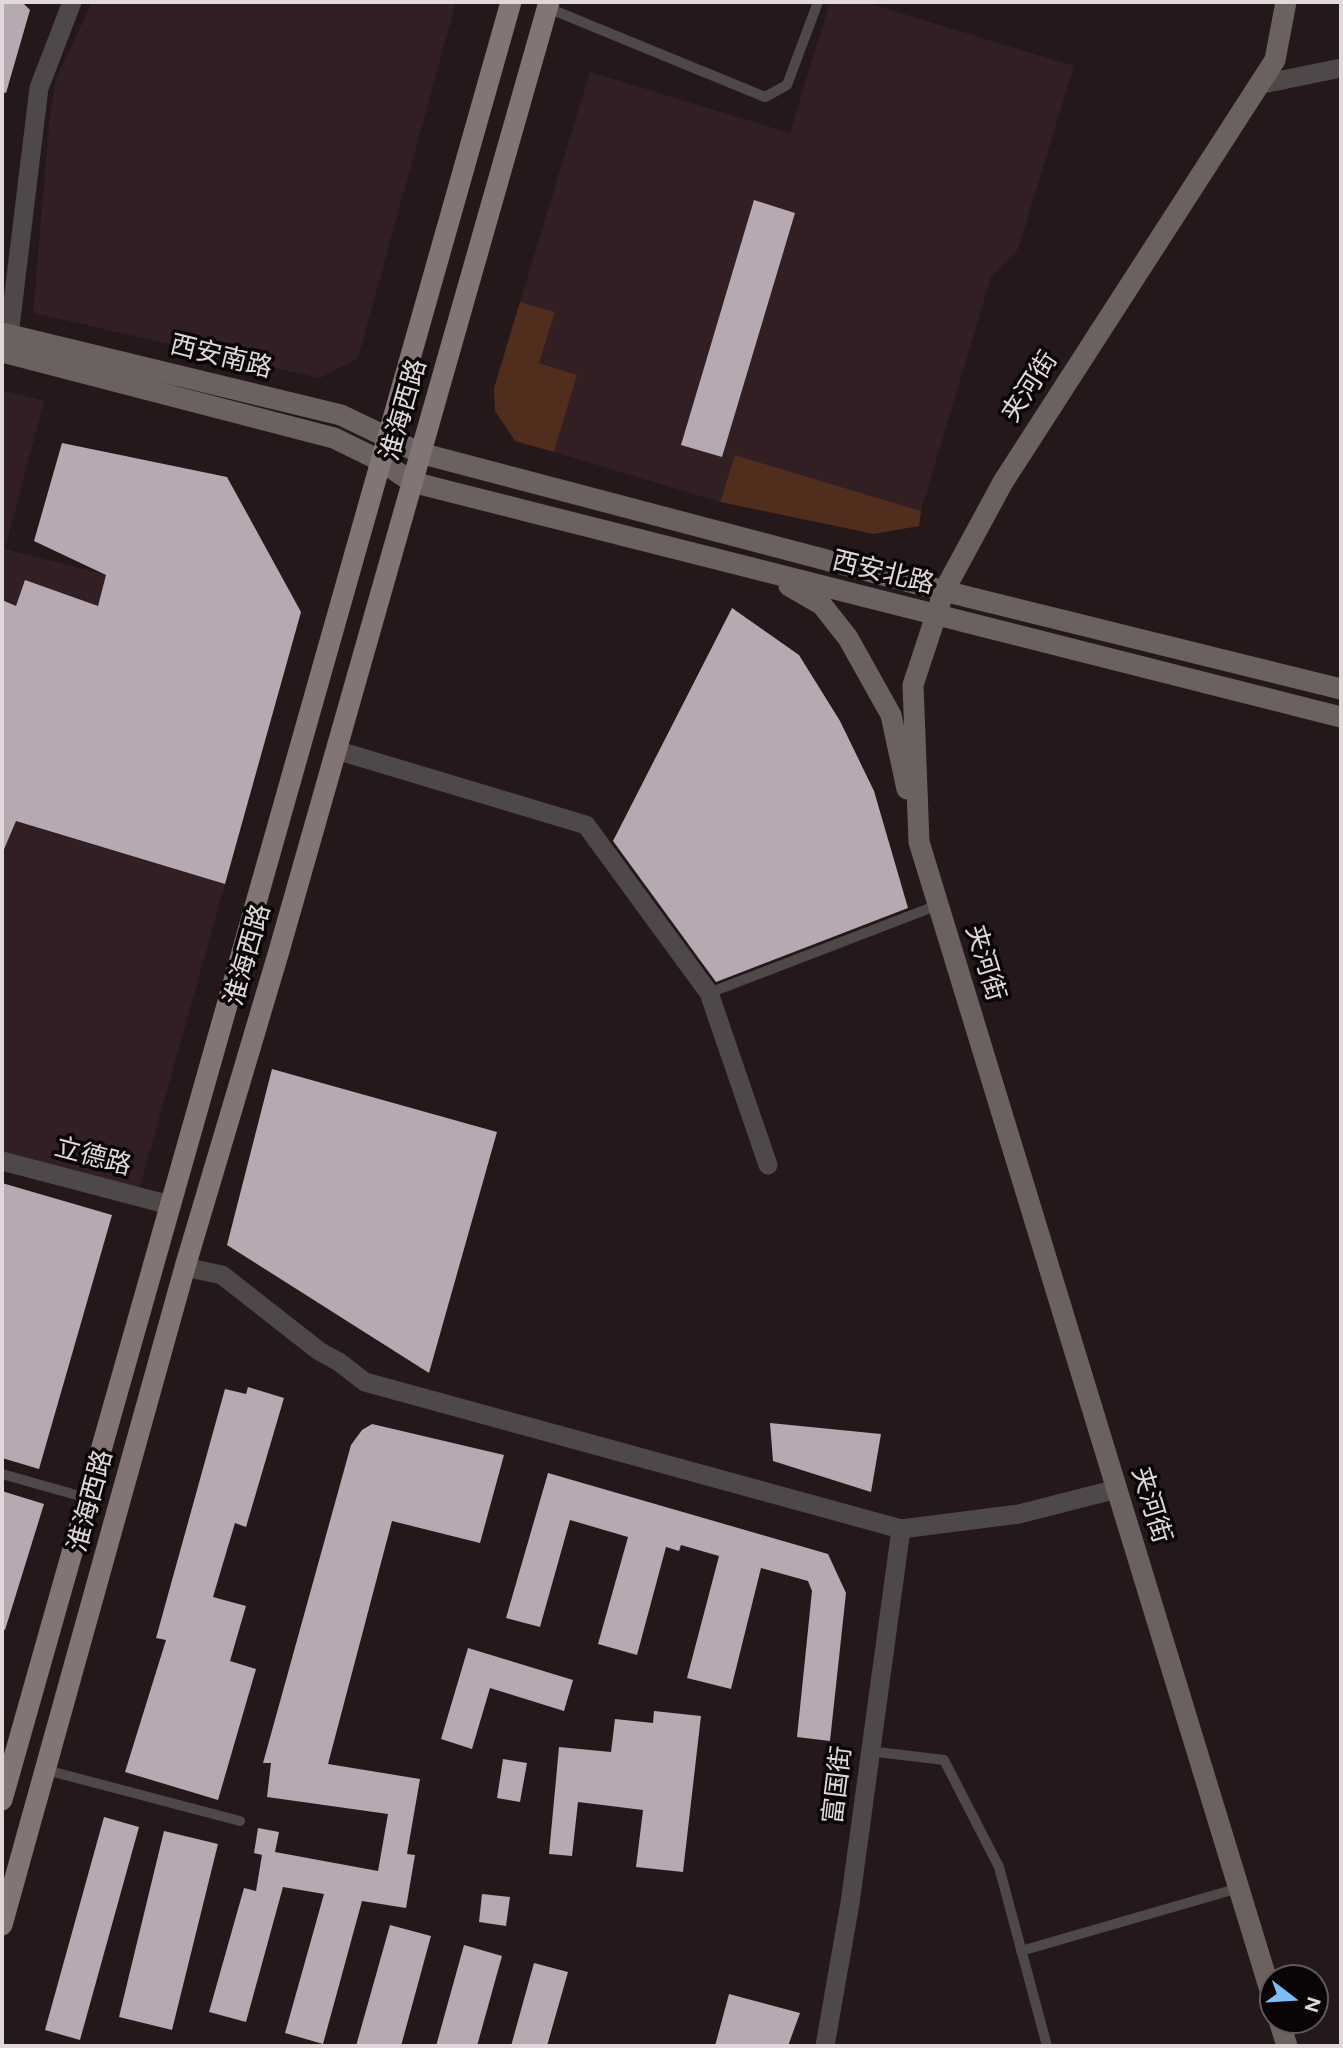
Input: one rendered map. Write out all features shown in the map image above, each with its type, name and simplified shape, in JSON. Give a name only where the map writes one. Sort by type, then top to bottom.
[{"type":"main road","name":"淮海西路","points":[[2,1800],[511,2]]},
{"type":"main road","name":"夹河街","points":[[1262,1964],[919,842],[914,685],[944,591],[1003,482],[1275,61],[1286,2]]},
{"type":"main road","name":"淮海西路","points":[[2,1925],[185,1267],[336,750],[548,5]]},
{"type":"main road","name":"西安南路","points":[[4,340],[341,415],[388,435],[421,453]]},
{"type":"main road","name":"西安南路","points":[[4,340],[334,438],[381,461],[412,482]]},
{"type":"main road","name":"西安北路","points":[[421,453],[944,591],[1341,689]]},
{"type":"main road","name":"西安北路","points":[[412,482],[1341,717]]},
{"type":"main road","points":[[765,572],[822,605],[848,638],[891,715],[919,842]]},
{"type":"street","points":[[4,340],[39,88],[72,2]]},
{"type":"street","points":[[1258,85],[1341,68]]},
{"type":"street","points":[[336,750],[586,825],[709,993],[768,1165]]},
{"type":"street","name":"立德路","points":[[2,1161],[170,1205]]},
{"type":"street","points":[[185,1267],[222,1275],[319,1351],[340,1362],[365,1382],[901,1529],[1019,1514],[1117,1489]]},
{"type":"street","name":"富国街","points":[[825,2046],[850,1903],[868,1751],[901,1529]]},
{"type":"lane","points":[[548,5],[765,97],[787,85],[818,2]]},
{"type":"lane","points":[[709,993],[938,905]]},
{"type":"lane","points":[[2,1474],[87,1498]]},
{"type":"lane","points":[[868,1751],[944,1760],[999,1867],[1047,2046]]},
{"type":"lane","points":[[46,1770],[240,1821]]},
{"type":"lane","points":[[1021,1951],[1239,1888]]},
{"type":"shaded area","points":[[92,2],[456,2],[358,358],[320,378],[33,313],[50,115],[56,79]]},
{"type":"shaded area","points":[[830,2],[864,2],[1074,66],[1018,249],[991,277],[921,511],[735,455],[720,502],[554,452],[577,375],[539,363],[554,313],[520,302],[590,72],[790,133]]},
{"type":"shaded area","points":[[520,302],[555,312],[539,363],[577,375],[554,452],[515,441],[495,411],[494,388]]},
{"type":"shaded area","points":[[2,390],[44,401],[5,549],[106,575],[41,829],[225,884],[137,1197],[2,1161]]},
{"type":"shaded area","points":[[735,455],[921,511],[919,526],[874,534],[720,502]]},
{"type":"building","points":[[2,2],[22,2],[30,10],[6,93],[2,92]]},
{"type":"building","points":[[754,200],[795,213],[722,457],[681,445]]},
{"type":"building","points":[[62,443],[227,477],[301,612],[225,884],[16,821],[2,854],[2,600],[16,606],[25,580],[98,606],[106,575],[34,541]]},
{"type":"building","points":[[732,608],[799,655],[840,721],[874,791],[908,908],[716,982],[613,841]]},
{"type":"building","points":[[272,1069],[497,1132],[429,1373],[227,1245]]},
{"type":"building","points":[[2,1183],[112,1215],[39,1469],[2,1458]]},
{"type":"building","points":[[248,1387],[284,1398],[246,1527],[235,1523],[213,1597],[246,1606],[230,1661],[256,1669],[218,1800],[125,1772],[166,1640],[156,1638],[225,1389],[246,1394]]},
{"type":"building","points":[[770,1423],[881,1434],[871,1492],[773,1461]]},
{"type":"building","points":[[372,1424],[504,1455],[480,1543],[392,1521],[328,1764],[420,1779],[407,1854],[415,1855],[406,1908],[362,1901],[323,2044],[285,2033],[324,1894],[283,1887],[246,2022],[209,2012],[244,1888],[256,1891],[262,1855],[254,1853],[258,1828],[279,1832],[275,1852],[378,1871],[388,1814],[267,1797],[271,1763],[263,1763],[351,1445],[362,1430]]},
{"type":"building","points":[[548,1473],[828,1554],[846,1593],[830,1741],[797,1737],[812,1591],[808,1581],[761,1568],[731,1689],[687,1678],[719,1556],[681,1545],[679,1551],[666,1547],[637,1655],[598,1644],[628,1537],[570,1520],[540,1627],[506,1618]]},
{"type":"building","points":[[2,1491],[44,1504],[5,1630],[2,1629]]},
{"type":"building","points":[[468,1648],[573,1680],[564,1711],[490,1688],[472,1749],[441,1739]]},
{"type":"building","points":[[654,1711],[701,1716],[683,1872],[636,1867],[643,1810],[578,1802],[572,1856],[549,1854],[559,1747],[611,1752],[615,1719],[653,1723]]},
{"type":"building","points":[[503,1759],[527,1763],[520,1802],[497,1798]]},
{"type":"building","points":[[104,1817],[139,1827],[80,2040],[45,2030]]},
{"type":"building","points":[[164,1831],[218,1844],[172,2030],[119,2017]]},
{"type":"building","points":[[482,1894],[510,1897],[506,1926],[479,1922]]},
{"type":"building","points":[[390,1925],[431,1936],[401,2046],[356,2046]]},
{"type":"building","points":[[464,1945],[502,1956],[477,2046],[436,2046]]},
{"type":"building","points":[[534,1963],[568,1972],[547,2046],[511,2046]]},
{"type":"building","points":[[729,1994],[800,2013],[788,2046],[715,2046]]}]
